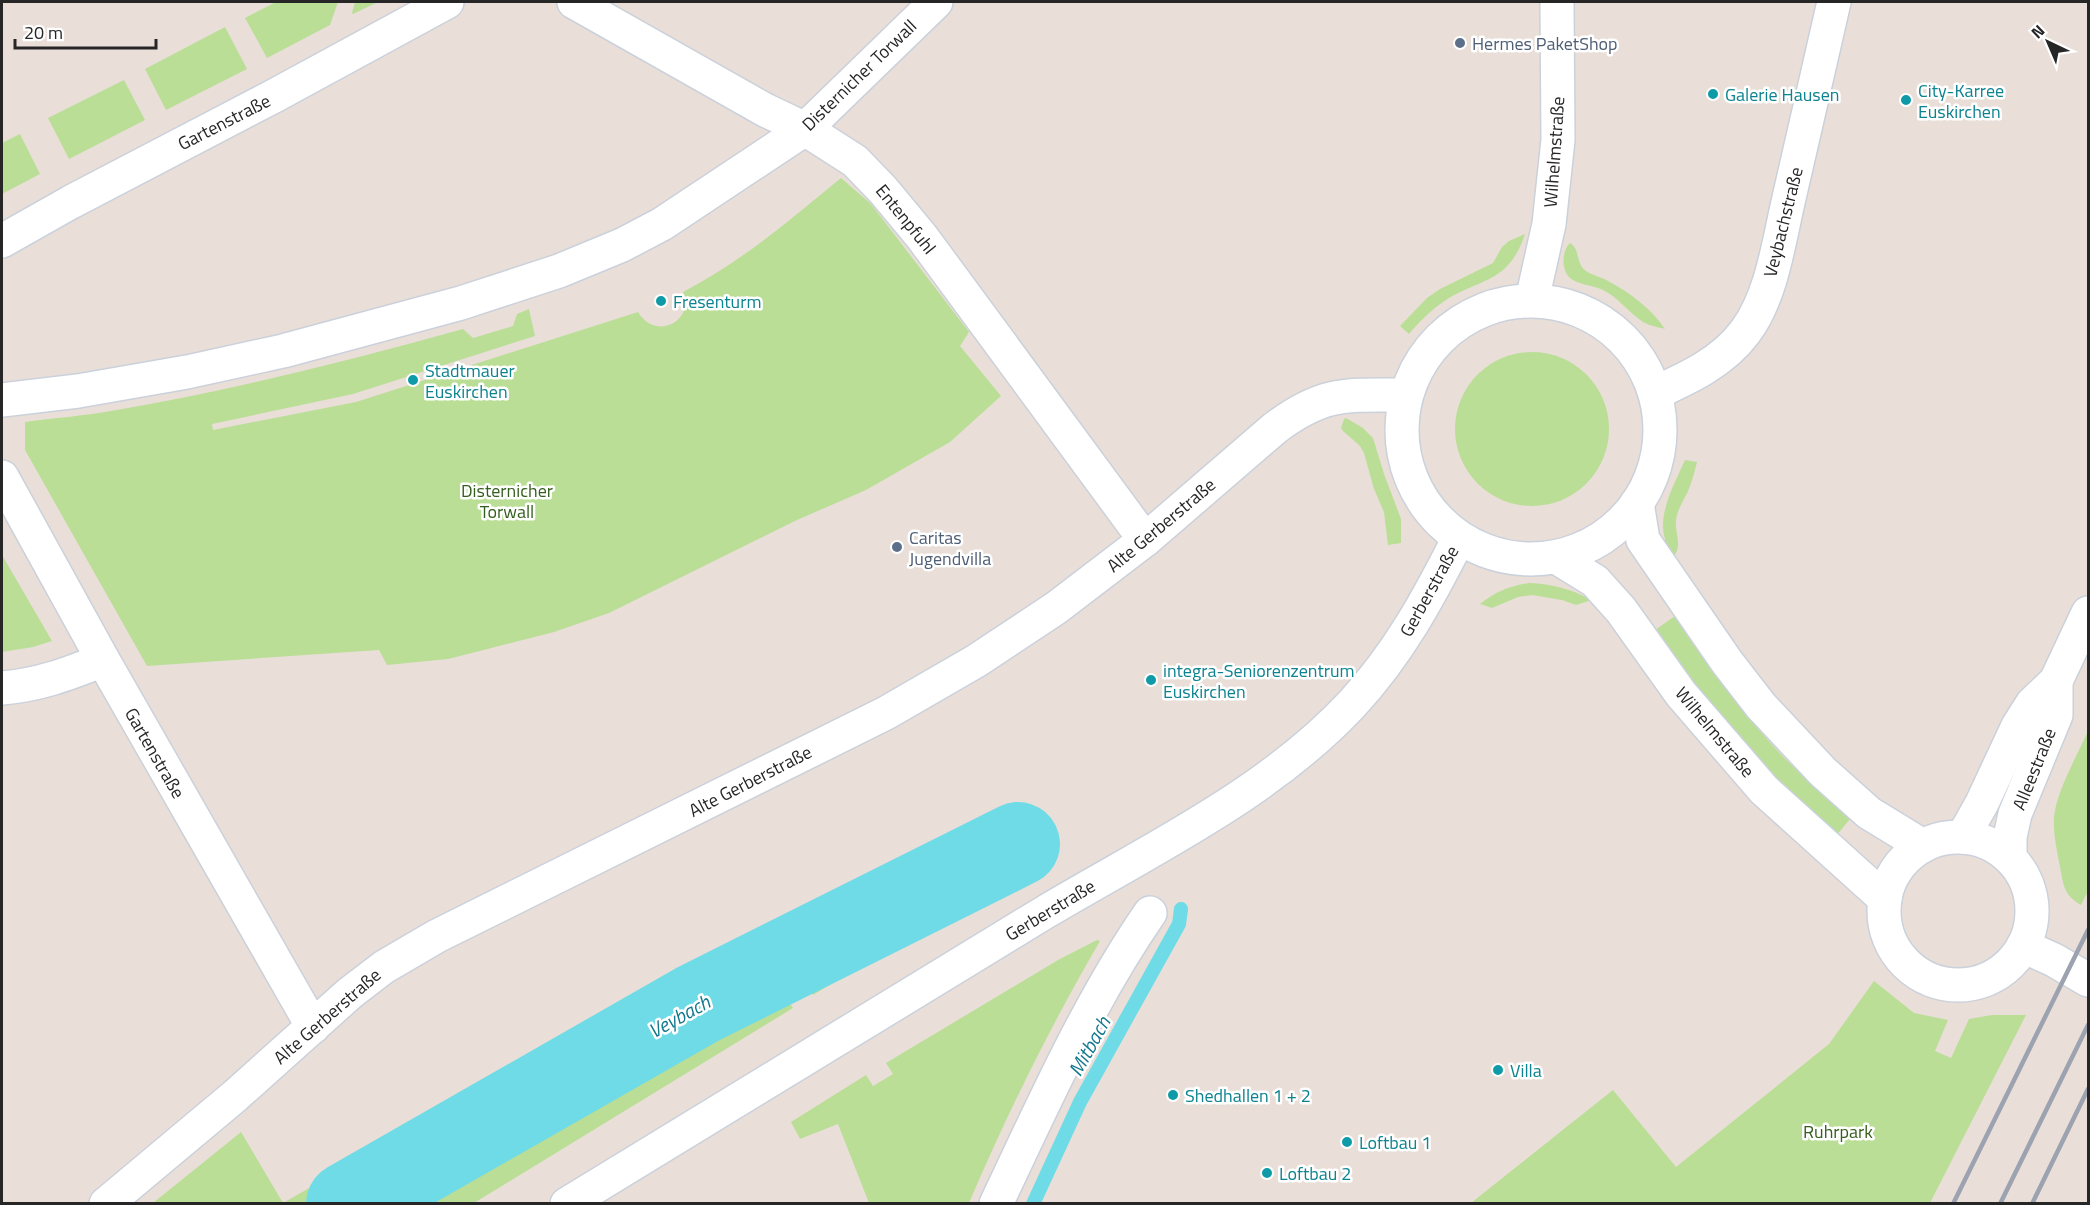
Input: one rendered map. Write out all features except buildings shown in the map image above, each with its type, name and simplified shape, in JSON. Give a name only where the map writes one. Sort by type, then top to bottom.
[{"type":"street","name":"Gartenstraße","points":[[2,241],[61,207],[274,96],[447,2]]},
{"type":"street","name":"Entenpfuhl","points":[[574,2],[765,111],[805,129],[855,161],[883,190],[981,317],[1144,540]]},
{"type":"street","name":"Disternicher Torwall","points":[[2,400],[78,391],[187,372],[283,351],[441,309],[559,271],[622,245],[662,224],[805,129],[936,2]]},
{"type":"street","name":"Wilhelmstraße","points":[[1532,300],[1549,224],[1558,140],[1557,2]]},
{"type":"street","name":"Veybachstraße","points":[[1655,393],[1702,370],[1719,358],[1745,333],[1759,310],[1779,243],[1834,2]]},
{"type":"street","points":[[1532,300],[1553,302],[1573,307],[1609,326],[1624,339],[1637,356],[1648,373],[1655,393],[1660,421],[1659,450],[1654,468],[1637,503],[1625,519],[1610,532],[1584,547],[1556,557],[1515,558],[1496,554],[1459,538],[1429,510],[1409,475],[1401,435],[1406,395],[1413,375],[1424,356],[1453,326],[1491,306],[1532,300]]},
{"type":"street","name":"Alte Gerberstraße","points":[[106,1203],[218,1111],[350,993],[384,967],[437,936],[886,713],[976,661],[1056,608],[1144,540],[1295,412],[1311,404],[1347,395],[1406,395]]},
{"type":"street","name":"Gartenstraße","points":[[2,477],[103,660],[313,1027]]},
{"type":"street","points":[[1637,503],[1643,540],[1727,662],[1761,706],[1823,772],[1869,813],[1923,846]]},
{"type":"street","name":"Gerberstraße","points":[[567,1203],[829,1042],[1198,823],[1288,762],[1351,705],[1398,649],[1431,594],[1459,538]]},
{"type":"street","name":"Wilhelmstraße","points":[[1556,557],[1595,581],[1621,610],[1693,709],[1764,790],[1885,898]]},
{"type":"street","name":"Alleestraße","points":[[1963,837],[1982,803],[2018,726],[2032,704],[2056,681],[2088,613]]},
{"type":"street","points":[[2,688],[33,685],[64,676],[103,660]]},
{"type":"street","name":"Alleestraße","points":[[2010,858],[2010,837],[2015,814],[2056,715],[2056,681]]},
{"type":"street","points":[[1963,837],[1988,843],[2010,858],[2021,871],[2031,895],[2031,921],[2023,946],[2013,960],[1993,976],[1968,984],[1942,983],[1918,973],[1899,955],[1887,932],[1885,898],[1898,868],[1909,856],[1923,846],[1946,838],[1963,837]]},
{"type":"street","points":[[996,1203],[1083,1024],[1125,949],[1150,913]]},
{"type":"street","points":[[2023,946],[2054,960],[2088,980]]},
{"type":"green space","points":[[276,2],[338,2],[330,25],[267,58],[245,18]]},
{"type":"green space","points":[[355,2],[378,2],[353,14]]},
{"type":"green space","points":[[225,27],[247,69],[166,110],[145,69]]},
{"type":"green space","points":[[124,80],[145,120],[69,159],[48,118]]},
{"type":"green space","points":[[20,134],[40,174],[2,194],[2,143]]},
{"type":"green space","name":"Disternicher Torwall","points":[[841,178],[871,204],[969,332],[960,346],[1001,396],[950,442],[866,490],[797,520],[609,613],[554,632],[448,659],[387,665],[379,650],[147,666],[25,450],[25,422],[100,413],[244,385],[463,329],[473,338],[513,326],[517,314],[529,309],[535,336],[353,394],[212,424],[213,430],[356,402],[638,312],[645,321],[654,325],[671,324],[679,319],[683,312],[685,303],[683,292],[745,254]]},
{"type":"green space","points":[[1525,234],[1510,263],[1492,278],[1443,302],[1409,334],[1400,326],[1427,298],[1440,289],[1493,263],[1502,247]]},
{"type":"green space","points":[[1570,243],[1576,249],[1580,264],[1586,271],[1624,290],[1647,308],[1665,329],[1643,322],[1603,290],[1576,282],[1569,277],[1566,274],[1564,260],[1565,250]]},
{"type":"green space","points":[[1532,352],[1547,353],[1562,358],[1587,374],[1603,399],[1608,414],[1608,444],[1603,459],[1587,484],[1562,500],[1547,505],[1532,506],[1517,505],[1502,500],[1477,484],[1461,459],[1456,444],[1455,429],[1456,414],[1461,399],[1477,374],[1502,358],[1517,353]]},
{"type":"green space","points":[[1346,418],[1363,428],[1373,438],[1401,519],[1401,543],[1388,545],[1384,512],[1374,489],[1364,453],[1341,428]]},
{"type":"green space","points":[[1685,460],[1697,462],[1677,516],[1678,549],[1673,557],[1666,541],[1663,519],[1668,499]]},
{"type":"green space","points":[[2,555],[52,641],[2,652]]},
{"type":"green space","points":[[1529,583],[1561,588],[1592,600],[1576,605],[1532,595],[1518,597],[1492,608],[1480,604],[1503,590]]},
{"type":"green space","points":[[1675,616],[1723,684],[1762,733],[1803,776],[1850,819],[1836,836],[1766,770],[1668,648],[1655,630]]},
{"type":"green space","points":[[2088,731],[2088,891],[2081,905],[2071,897],[2064,884],[2054,830],[2054,817],[2063,785]]},
{"type":"green space","points":[[1004,816],[1028,864],[813,995],[807,984],[786,997],[793,1008],[474,1203],[283,1203],[659,990],[906,863]]},
{"type":"green space","points":[[1097,940],[1100,941],[1030,1070],[969,1203],[869,1203],[838,1124],[800,1139],[791,1122],[866,1075],[873,1086],[893,1074],[886,1063],[1058,960]]},
{"type":"green space","name":"Ruhrpark","points":[[1874,981],[1914,1013],[1948,1020],[1935,1051],[1951,1058],[1969,1019],[1992,1015],[2026,1015],[1930,1203],[1471,1203],[1613,1090],[1676,1167],[1829,1044]]},
{"type":"green space","points":[[241,1132],[283,1203],[153,1203]]},
{"type":"waterway","name":"Veybach","points":[[348,1204],[698,1004],[1018,844]]},
{"type":"waterway","name":"Mitbach","points":[[1033,1204],[1080,1102],[1179,924],[1181,909]]},
{"type":"railway","points":[[1953,1204],[2088,930]]},
{"type":"railway","points":[[2000,1204],[2088,1025]]},
{"type":"railway","points":[[2032,1204],[2088,1089]]},
{"type":"place","name":"Hermes PaketShop","points":[[1460,43]]},
{"type":"place","name":"Galerie Hausen","points":[[1713,94]]},
{"type":"place","name":"City-Karree Euskirchen","points":[[1906,100]]},
{"type":"place","name":"Fresenturm","points":[[661,301]]},
{"type":"place","name":"Stadtmauer Euskirchen","points":[[413,380]]},
{"type":"place","name":"Caritas Jugendvilla","points":[[897,547]]},
{"type":"place","name":"integra-Seniorenzentrum Euskirchen","points":[[1151,680]]},
{"type":"place","name":"Villa","points":[[1498,1070]]},
{"type":"place","name":"Shedhallen 1 + 2","points":[[1173,1095]]},
{"type":"place","name":"Loftbau 1","points":[[1347,1142]]},
{"type":"place","name":"Loftbau 2","points":[[1267,1173]]}]
